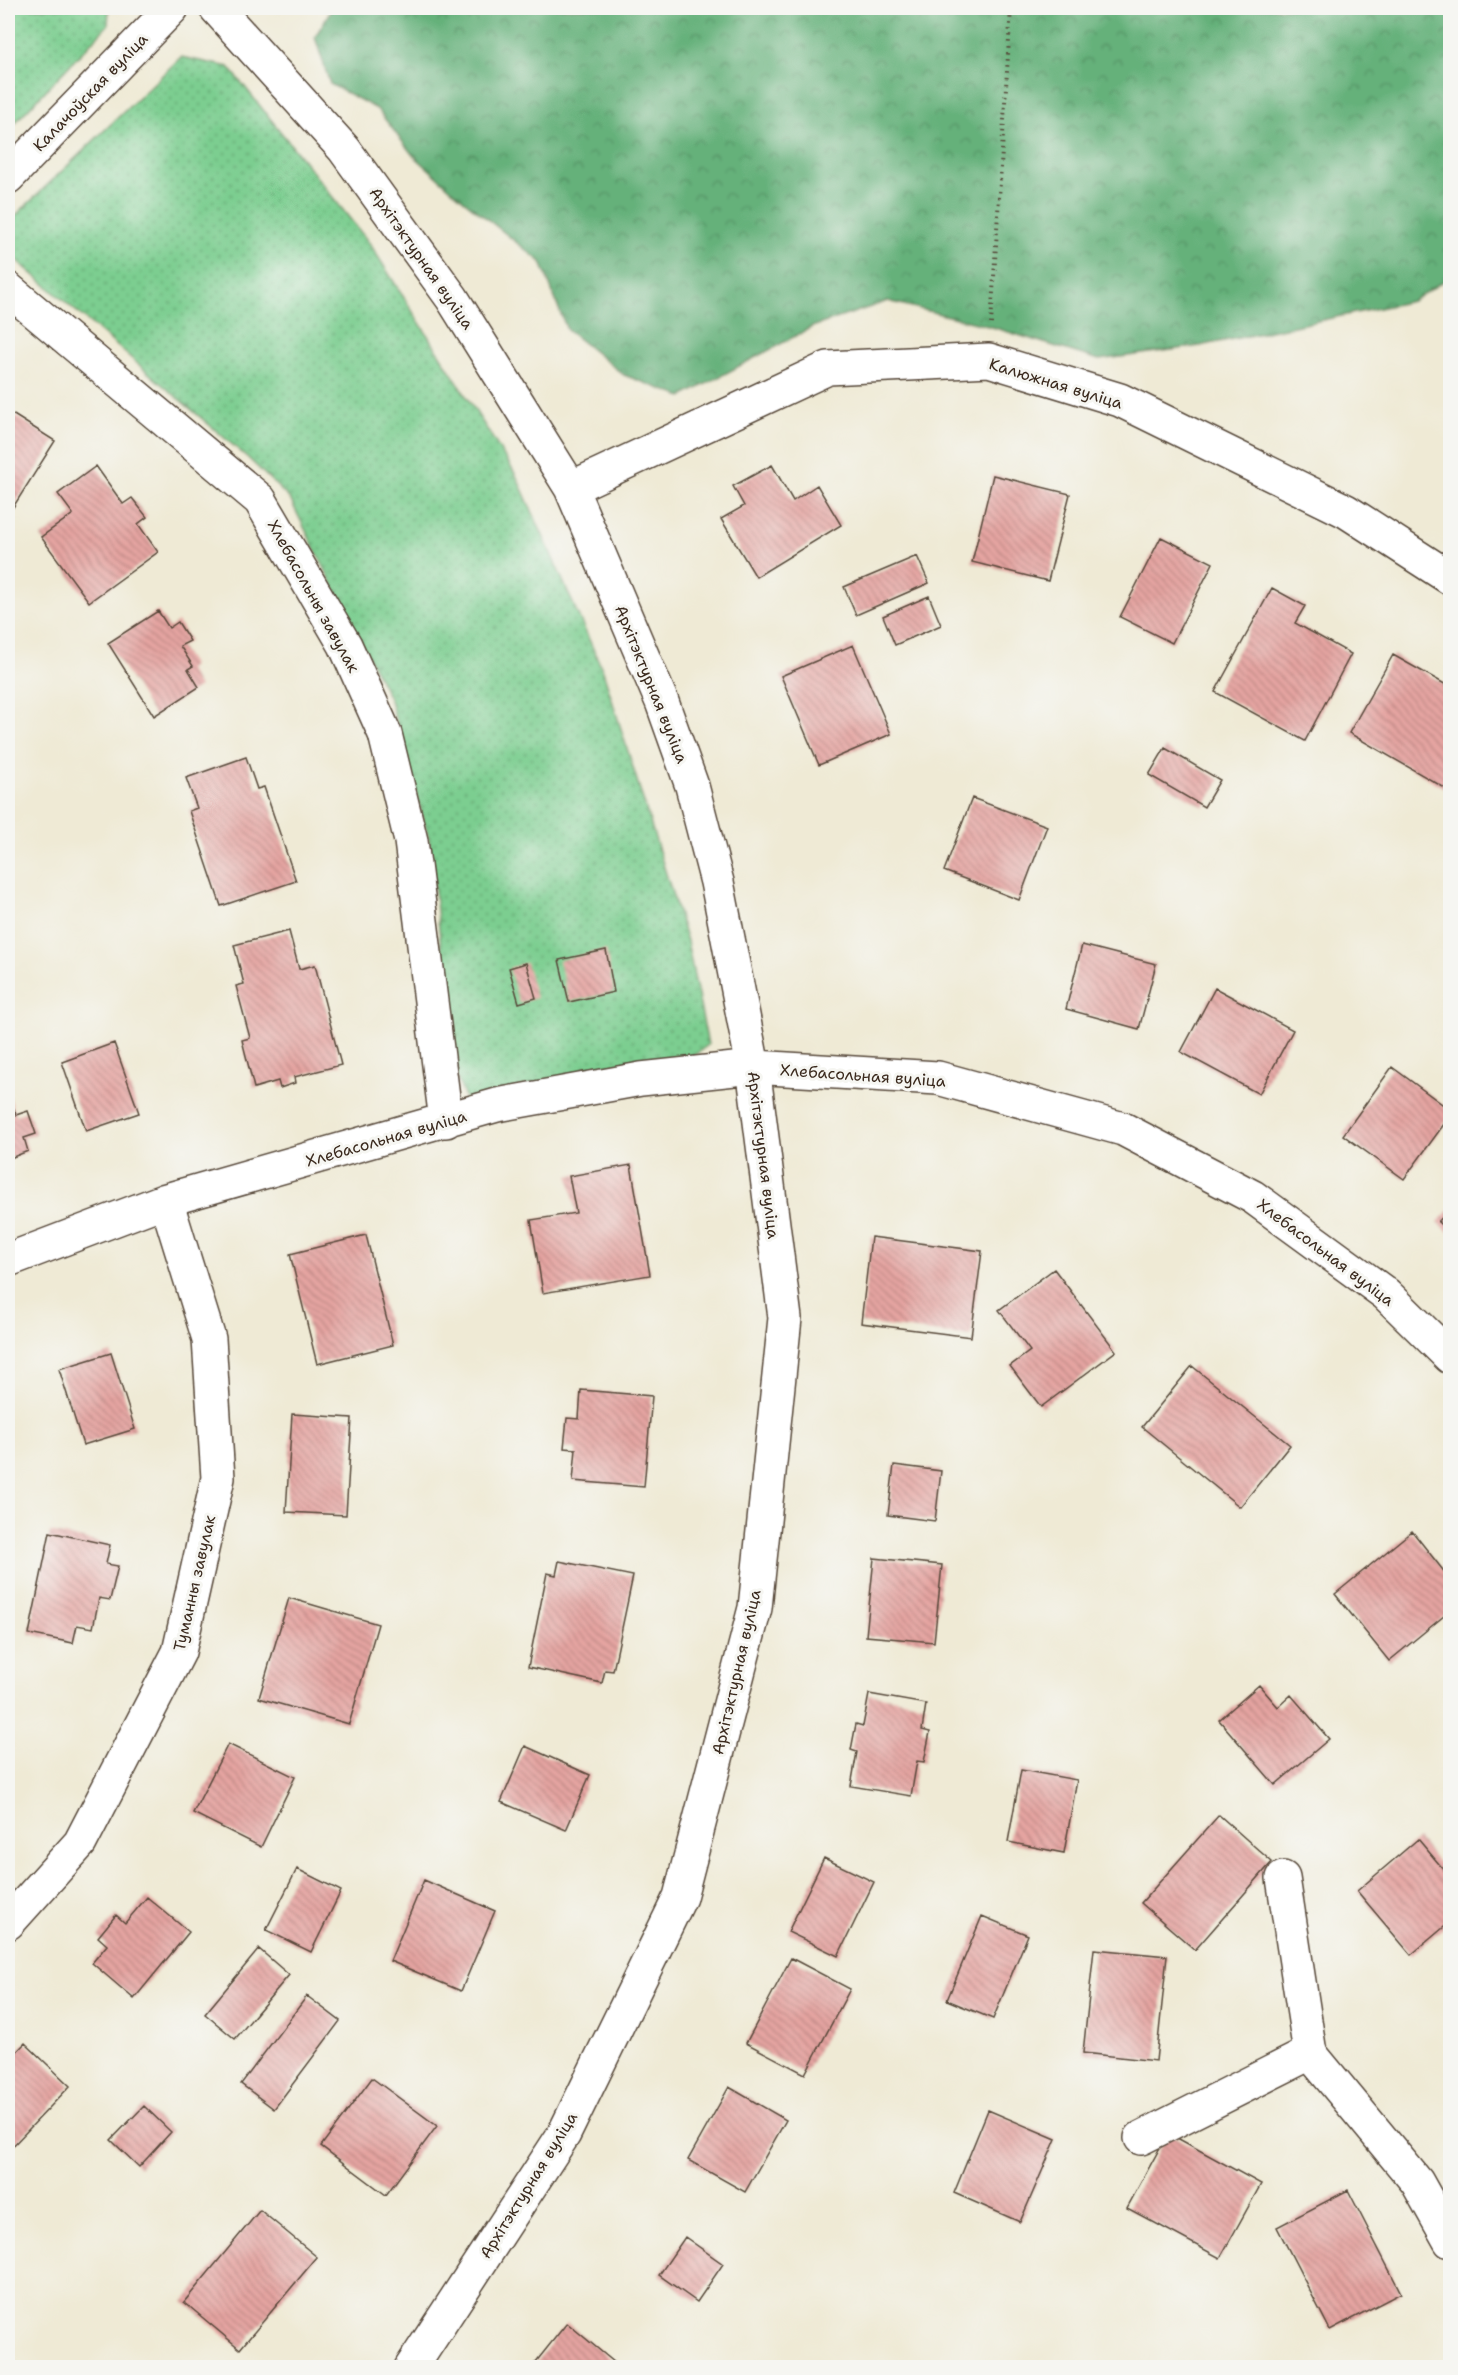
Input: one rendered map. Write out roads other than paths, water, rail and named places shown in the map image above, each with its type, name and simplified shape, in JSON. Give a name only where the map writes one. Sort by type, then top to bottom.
[{"type":"street","name":"Калачоўская вуліца","points":[[8,177],[172,8]]},
{"type":"street","name":"Архітэктурная вуліца","points":[[216,8],[344,149],[452,298],[571,488],[662,702],[692,786],[717,882],[753,1067],[785,1318],[755,1608],[680,1898],[564,2134],[411,2367]]},
{"type":"street","name":"Хлебасольны завулак","points":[[8,289],[260,500],[345,645],[385,734],[411,841],[446,1121]]},
{"type":"street","name":"Калюжная вуліца","points":[[571,488],[828,368],[988,360],[1120,400],[1346,511],[1450,578]]},
{"type":"street","name":"Хлебасольная вуліца","points":[[8,1260],[166,1200],[497,1105],[630,1081],[753,1067],[938,1078],[1124,1129],[1252,1197],[1386,1294],[1450,1357]]},
{"type":"street","name":"Туманны завулак","points":[[8,1923],[80,1843],[179,1652],[218,1478],[209,1339],[166,1200]]},
{"type":"street","points":[[1283,1878],[1310,2053],[1417,2182],[1450,2241]]},
{"type":"street","points":[[1141,2138],[1310,2053]]}]
